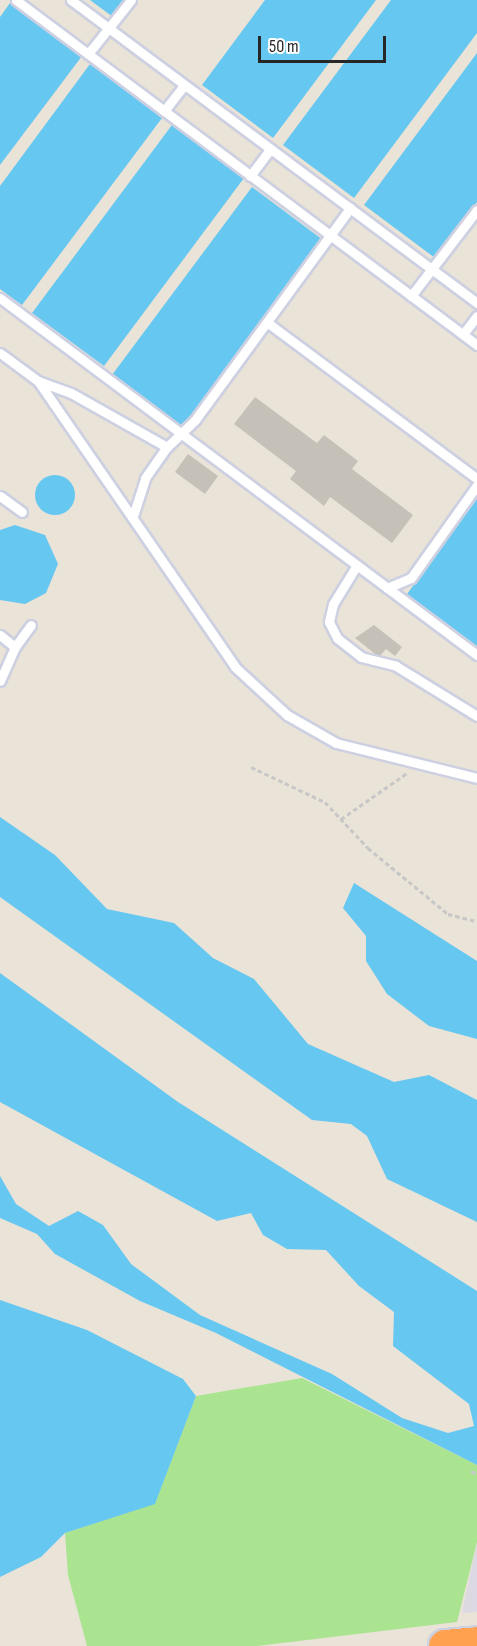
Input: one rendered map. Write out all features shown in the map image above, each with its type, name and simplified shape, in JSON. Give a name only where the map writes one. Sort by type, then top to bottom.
[{"type":"highway","points":[[445,1646],[477,1643]]},
{"type":"lane","points":[[16,0],[477,345]]},
{"type":"lane","points":[[71,0],[477,303]]},
{"type":"lane","points":[[88,54],[131,0]]},
{"type":"lane","points":[[164,111],[184,85]]},
{"type":"lane","points":[[250,176],[270,149]]},
{"type":"lane","points":[[133,516],[145,478],[166,447],[183,435],[332,237],[350,208]]},
{"type":"lane","points":[[411,296],[477,210]]},
{"type":"lane","points":[[0,298],[477,655]]},
{"type":"lane","points":[[463,334],[477,316]]},
{"type":"lane","points":[[268,323],[477,479]]},
{"type":"lane","points":[[0,353],[38,381],[70,393],[166,447]]},
{"type":"lane","points":[[38,381],[235,667],[287,715],[336,743],[477,778]]},
{"type":"lane","points":[[387,588],[411,578],[477,485]]},
{"type":"lane","points":[[0,496],[22,512]]},
{"type":"lane","points":[[357,565],[333,604],[329,622],[337,638],[361,657],[396,666],[477,716]]},
{"type":"lane","points":[[0,681],[15,646],[31,625]]},
{"type":"lane","points":[[0,635],[15,646]]},
{"type":"path","points":[[341,819],[422,764]]},
{"type":"path","points":[[251,767],[325,802],[448,914],[477,921]]},
{"type":"path","points":[[471,1471],[477,1474]]},
{"type":"shaded area","points":[[477,1542],[477,1612],[462,1613]]},
{"type":"green space","points":[[302,1378],[477,1465],[477,1542],[457,1622],[257,1646],[87,1646],[68,1575],[65,1533],[155,1503],[196,1396]]},
{"type":"water","points":[[90,0],[125,0],[113,17]]},
{"type":"water","points":[[265,0],[376,0],[273,138],[202,85]]},
{"type":"water","points":[[391,0],[477,0],[477,33],[354,198],[283,145]]},
{"type":"water","points":[[10,3],[82,56],[0,165],[0,17]]},
{"type":"water","points":[[477,53],[477,202],[435,258],[364,205]]},
{"type":"water","points":[[90,64],[162,118],[22,305],[0,289],[0,186]]},
{"type":"water","points":[[172,125],[244,178],[104,366],[32,313]]},
{"type":"water","points":[[252,187],[323,240],[184,428],[112,375]]},
{"type":"water","points":[[55,475],[63,476],[69,481],[74,487],[74,503],[69,509],[63,514],[55,515],[47,514],[41,509],[36,503],[35,495],[36,487],[41,481],[47,476]]},
{"type":"water","points":[[477,499],[477,646],[407,594]]},
{"type":"water","points":[[15,525],[45,535],[58,564],[46,593],[25,604],[0,600],[0,530]]},
{"type":"water","points":[[0,817],[55,855],[107,909],[174,923],[213,958],[254,979],[308,1044],[394,1082],[429,1075],[477,1100],[477,1222],[387,1179],[367,1136],[351,1124],[312,1120],[0,897]]},
{"type":"water","points":[[354,883],[477,961],[477,1039],[429,1026],[387,994],[366,961],[366,936],[343,908]]},
{"type":"water","points":[[0,973],[178,1102],[477,1291],[477,1465],[216,1333],[140,1301],[55,1254],[37,1234],[0,1218],[0,1176],[16,1204],[49,1226],[78,1211],[103,1225],[131,1264],[200,1315],[332,1374],[402,1418],[448,1433],[474,1426],[469,1404],[393,1346],[394,1312],[359,1286],[326,1250],[287,1249],[263,1235],[251,1213],[217,1221],[0,1102]]},
{"type":"water","points":[[0,1300],[87,1330],[183,1379],[196,1396],[155,1504],[65,1533],[41,1557],[0,1577]]},
{"type":"building","points":[[255,397],[317,443],[324,435],[358,461],[352,469],[413,515],[392,543],[330,497],[324,506],[290,479],[296,471],[234,424]]},
{"type":"building","points":[[188,454],[218,476],[205,494],[175,472]]},
{"type":"building","points":[[374,625],[402,647],[395,656],[386,649],[379,657],[355,638]]}]
